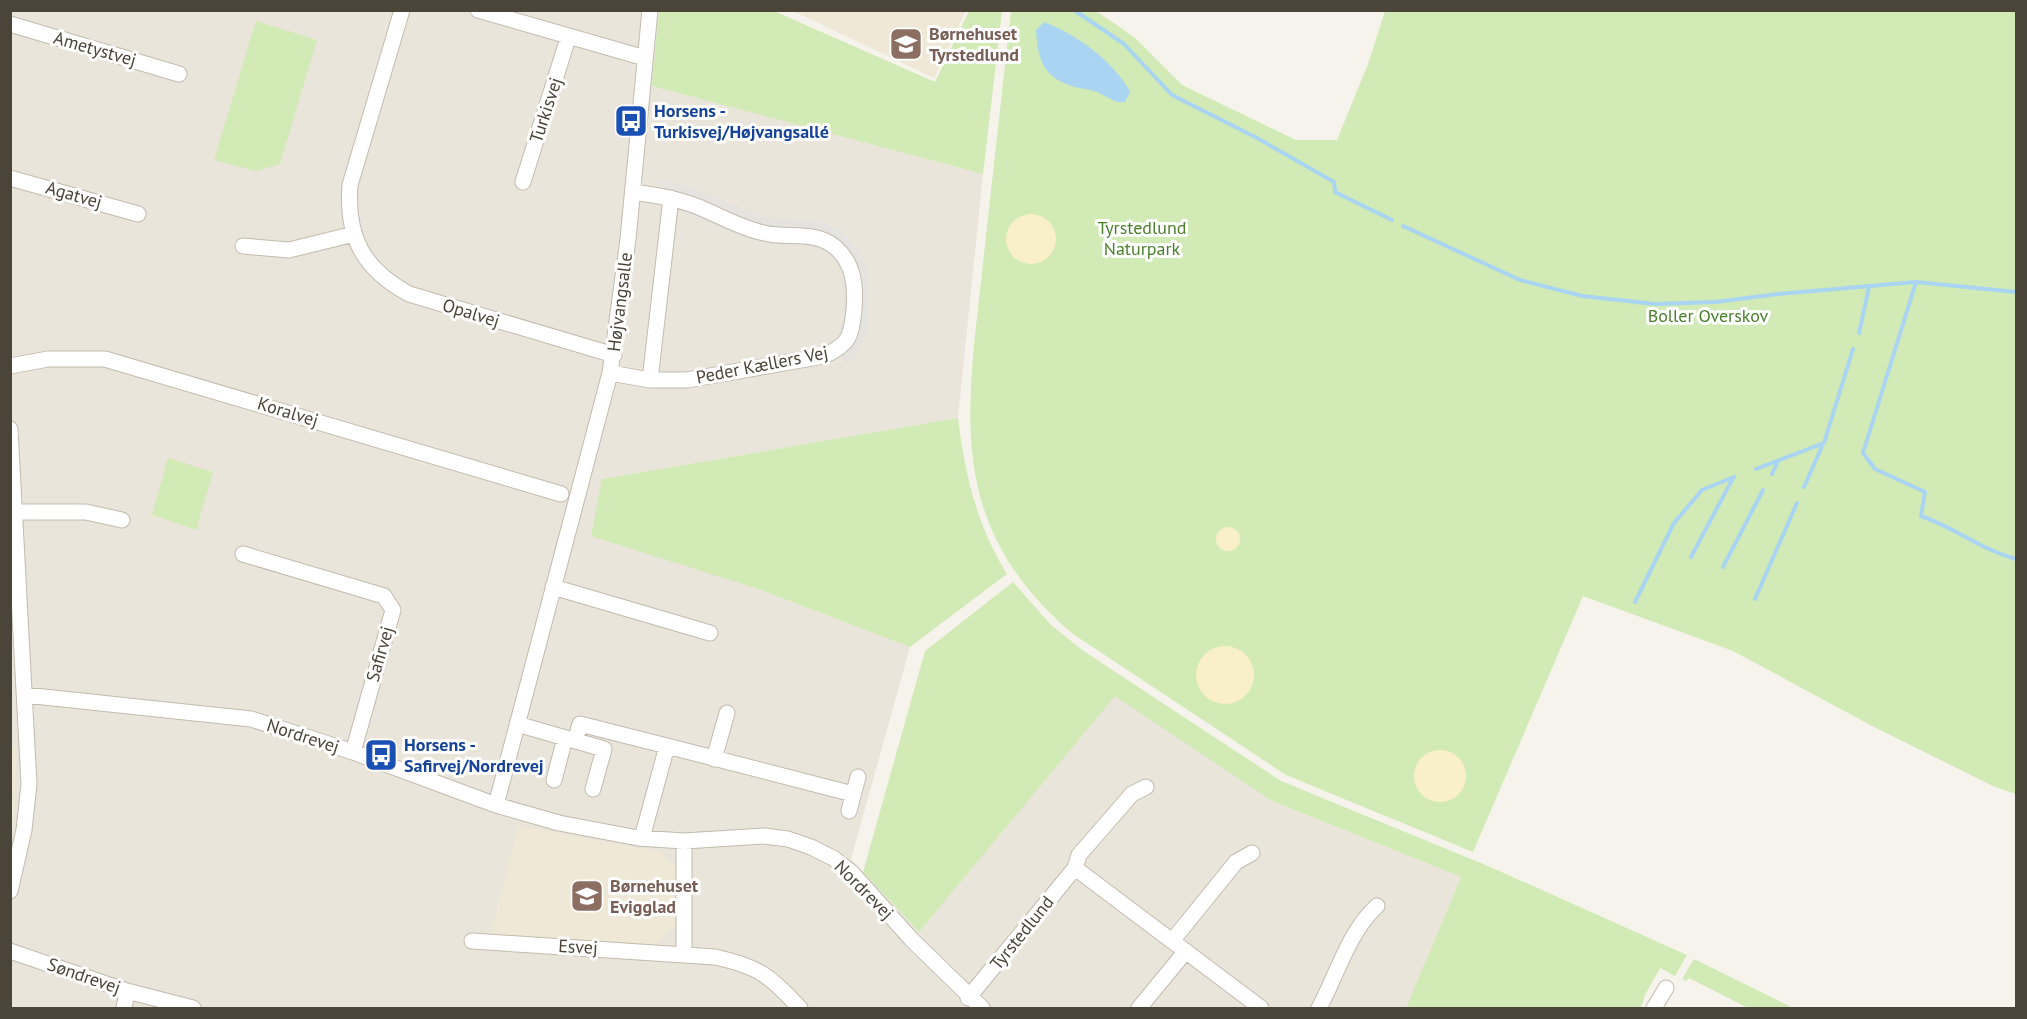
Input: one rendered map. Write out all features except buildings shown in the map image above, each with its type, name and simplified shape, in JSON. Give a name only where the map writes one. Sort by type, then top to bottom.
[{"type":"street","name":"Opalvej","points":[[402,10],[350,185],[348,209],[354,234],[368,263],[386,282],[409,294],[614,355]]},
{"type":"street","points":[[478,10],[568,38],[645,58]]},
{"type":"street","name":"Højvangsalle","points":[[496,805],[614,355],[633,192],[650,10]]},
{"type":"street","name":"Ametystvej","points":[[10,24],[179,74]]},
{"type":"street","name":"Turkisvej","points":[[523,182],[568,38]]},
{"type":"street","name":"Agatvej","points":[[10,178],[138,214]]},
{"type":"street","name":"Peder Kællers Vej","points":[[610,373],[650,380],[687,380],[824,356],[842,347],[850,336],[852,322],[854,287],[851,269],[834,245],[814,237],[767,234],[742,227],[670,198],[633,192]]},
{"type":"street","points":[[650,380],[670,198]]},
{"type":"street","points":[[243,246],[289,250],[354,234]]},
{"type":"street","name":"Koralvej","points":[[10,366],[48,359],[105,359],[561,494]]},
{"type":"street","points":[[10,891],[24,830],[29,784],[11,432]]},
{"type":"street","points":[[14,512],[86,512],[122,520]]},
{"type":"street","name":"Safirvej","points":[[243,554],[384,596],[393,610],[353,752]]},
{"type":"street","points":[[553,587],[710,633]]},
{"type":"street","name":"Nordrevej","points":[[25,695],[251,719],[353,752],[496,805],[559,823],[642,838],[684,841],[765,836],[788,839],[833,858],[852,873],[968,998],[982,1008]]},
{"type":"street","points":[[714,759],[727,713]]},
{"type":"street","points":[[517,724],[604,749],[593,789]]},
{"type":"street","points":[[554,780],[570,740],[580,724],[744,767],[754,766],[853,794]]},
{"type":"street","points":[[642,838],[667,746]]},
{"type":"street","points":[[849,811],[858,777]]},
{"type":"street","name":"Tyrstedlund","points":[[968,998],[1075,868],[1080,855],[1132,794],[1146,787]]},
{"type":"street","points":[[684,841],[684,954]]},
{"type":"street","points":[[1172,941],[1236,862],[1252,853]]},
{"type":"street","points":[[1075,868],[1261,1008]]},
{"type":"street","points":[[1319,1008],[1366,915],[1377,906]]},
{"type":"street","name":"Esvej","points":[[472,941],[684,954],[740,962],[768,975],[800,1008]]},
{"type":"street","name":"Søndrevej","points":[[10,951],[128,991],[193,1008]]},
{"type":"street","points":[[1139,1008],[1186,951]]},
{"type":"street","points":[[1654,1008],[1666,988]]},
{"type":"street","points":[[124,1008],[128,991]]},
{"type":"shaded area","points":[[10,11],[659,11],[653,86],[983,174],[958,418],[602,479],[761,590],[910,647],[851,859],[919,932],[1115,695],[1272,801],[1461,877],[1406,1008],[11,1008]]},
{"type":"shaded area","name":"Børnehuset Tyrstedlund","points":[[793,11],[966,11],[934,78]]},
{"type":"shaded area","points":[[658,180],[691,187],[763,217],[817,221],[840,231],[861,253],[869,278],[868,327],[859,351],[847,363],[834,347],[705,373],[657,376],[658,371],[703,369],[819,347],[837,338],[844,319],[842,272],[829,253],[802,244],[773,244],[747,239],[663,206],[660,200],[654,199]]},
{"type":"shaded area","points":[[10,746],[15,746],[16,763],[14,824],[10,823]]},
{"type":"shaded area","name":"Børnehuset Evigglad","points":[[518,826],[660,852],[675,867],[675,926],[651,947],[490,935]]},
{"type":"green space","points":[[659,11],[774,11],[935,82],[969,11],[1002,11],[983,174],[652,86]]},
{"type":"green space","name":"Boller Overskov","points":[[1011,11],[1096,11],[1134,37],[1182,85],[1296,140],[1337,140],[1368,64],[1385,11],[2016,11],[2016,794],[1993,786],[1874,727],[1733,651],[1583,596],[1473,852],[1286,775],[1073,634],[1031,592],[1001,549],[983,505],[973,459],[970,412],[973,362]]},
{"type":"green space","points":[[256,21],[317,40],[280,164],[256,171],[214,160]]},
{"type":"green space","points":[[958,418],[964,460],[980,519],[1007,574],[910,647],[761,590],[591,536],[602,479]]},
{"type":"green space","points":[[168,458],[213,472],[196,530],[152,515]]},
{"type":"green space","points":[[1013,582],[1051,625],[1085,652],[1281,781],[1488,866],[1687,955],[1675,976],[1660,968],[1645,995],[1641,1008],[1406,1008],[1461,877],[1272,801],[1115,696],[919,932],[863,872],[925,651]]},
{"type":"green space","points":[[1694,959],[1793,1008],[1748,1008],[1689,978],[1686,981],[1682,979]]},
{"type":"sand","points":[[1031,214],[1040,216],[1051,225],[1056,239],[1054,248],[1045,259],[1031,264],[1022,262],[1011,253],[1006,239],[1008,230],[1017,219]]},
{"type":"sand","points":[[1228,527],[1237,530],[1240,539],[1237,548],[1228,551],[1219,548],[1216,539],[1219,530]]},
{"type":"sand","points":[[1225,646],[1236,648],[1249,659],[1254,675],[1252,686],[1241,699],[1225,704],[1214,702],[1201,691],[1196,675],[1198,664],[1209,651]]},
{"type":"sand","points":[[1440,750],[1450,752],[1458,758],[1464,766],[1466,776],[1464,786],[1458,794],[1450,800],[1440,802],[1430,800],[1422,794],[1416,786],[1414,776],[1416,766],[1422,758],[1430,752]]},
{"type":"water","points":[[1044,22],[1081,41],[1104,59],[1123,80],[1130,92],[1125,102],[1117,102],[1094,91],[1064,83],[1049,73],[1041,59],[1037,41],[1036,30]]},
{"type":"waterway","points":[[1074,10],[1124,44],[1172,95],[1257,138],[1334,182],[1335,192],[1392,220]]},
{"type":"waterway","points":[[1403,226],[1520,280],[1582,296],[1655,304],[1715,302],[1916,282],[2016,292]]},
{"type":"waterway","points":[[1916,282],[1863,453],[1875,469],[1925,492],[1921,516],[1990,550],[2016,559]]},
{"type":"waterway","points":[[1859,333],[1869,287]]},
{"type":"waterway","points":[[1756,469],[1824,443],[1853,349]]},
{"type":"waterway","points":[[1804,487],[1823,444]]},
{"type":"waterway","points":[[1772,474],[1778,461]]},
{"type":"waterway","points":[[1635,602],[1674,523],[1702,490],[1734,477]]},
{"type":"waterway","points":[[1691,557],[1733,478]]},
{"type":"waterway","points":[[1723,567],[1763,490]]},
{"type":"waterway","points":[[1755,599],[1797,503]]},
{"type":"place","name":"Børnehuset Tyrstedlund","points":[[906,44]]},
{"type":"place","name":"Horsens - Turkisvej/Højvangsallé","points":[[631,121]]},
{"type":"place","name":"Horsens - Safirvej/Nordrevej","points":[[381,755]]},
{"type":"place","name":"Børnehuset Evigglad","points":[[587,896]]},
{"type":"park label","name":"Tyrstedlund Naturpark","points":[[1142,238]]}]
